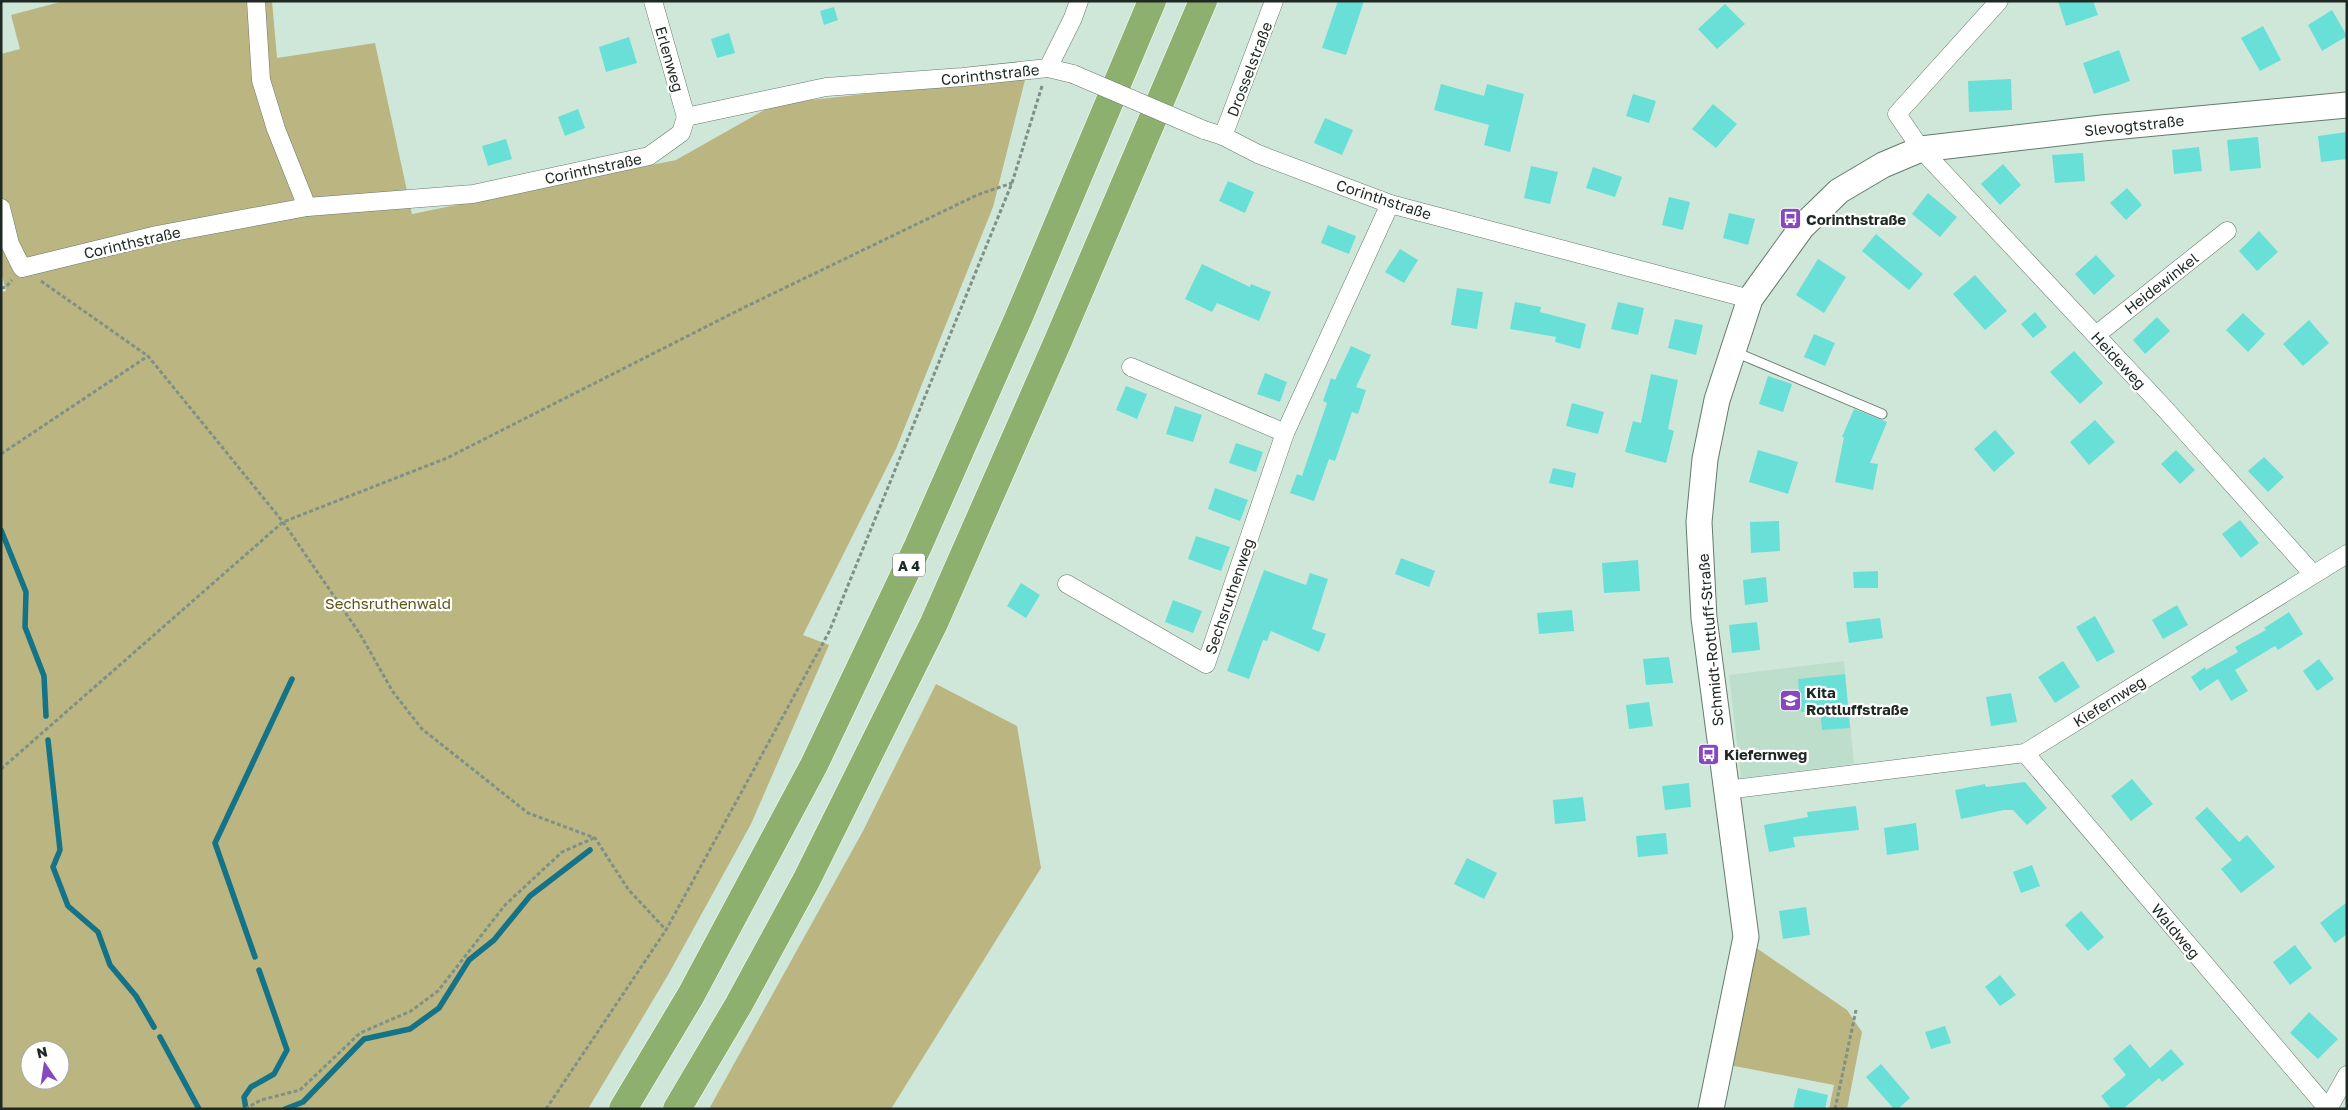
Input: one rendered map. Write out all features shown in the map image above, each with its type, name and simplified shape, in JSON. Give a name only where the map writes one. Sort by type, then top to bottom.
[{"type":"highway","name":"A 4","points":[[623,1109],[691,995],[818,756],[922,537],[1018,319],[1152,1]]},
{"type":"highway","points":[[678,1109],[739,1004],[807,879],[934,623],[1058,341],[1203,1]]},
{"type":"street","points":[[256,1],[261,80],[276,129],[306,207]]},
{"type":"street","name":"Erlenweg","points":[[653,1],[686,117]]},
{"type":"street","points":[[1048,68],[1073,18],[1079,1]]},
{"type":"street","name":"Drosselstraße","points":[[1223,136],[1274,1]]},
{"type":"street","points":[[1921,149],[1897,114],[1999,1]]},
{"type":"street","name":"Corinthstraße","points":[[22,268],[157,235],[306,207],[473,194],[649,156],[681,132],[686,117],[826,87],[963,77],[1048,68],[1073,74],[1204,130],[1223,136],[1258,154],[1390,204],[1750,299]]},
{"type":"street","name":"Slevogtstraße","points":[[1921,149],[2102,128],[2347,105]]},
{"type":"street","name":"Schmidt-Rottluff-Straße","points":[[1711,1109],[1746,937],[1704,618],[1700,522],[1705,459],[1717,400],[1750,299],[1802,226],[1839,191],[1883,165],[1921,149]]},
{"type":"street","name":"Heideweg","points":[[1921,149],[2096,334],[2312,574]]},
{"type":"street","name":"Sechsruthenweg","points":[[1067,584],[1206,664],[1285,433],[1390,204]]},
{"type":"street","points":[[1,208],[10,244],[22,268]]},
{"type":"street","name":"Heidewinkel","points":[[2096,334],[2227,230]]},
{"type":"street","points":[[1131,367],[1285,433]]},
{"type":"street","name":"Kiefernweg","points":[[1726,790],[2025,753],[2347,554]]},
{"type":"street","name":"Waldweg","points":[[2025,753],[2328,1109]]},
{"type":"street","points":[[2328,1109],[2347,1075]]},
{"type":"lane","points":[[1733,351],[1882,414]]},
{"type":"path","points":[[546,1109],[666,930],[828,632],[1012,183],[1048,68]]},
{"type":"path","points":[[1,769],[283,522],[447,458],[744,308],[977,195],[1012,183]]},
{"type":"path","points":[[22,268],[148,356],[283,522],[360,634],[393,692],[422,729],[528,813],[595,838],[628,889],[666,930]]},
{"type":"path","points":[[1,454],[148,356]]},
{"type":"path","points":[[245,1109],[261,1100],[300,1090],[360,1033],[411,1011],[438,991],[505,905],[562,852],[595,838]]},
{"type":"path","points":[[1835,1109],[1856,1010]]},
{"type":"shaded area","name":"Kita Rottluffstraße","points":[[1844,661],[1854,764],[1741,778],[1729,675]]},
{"type":"green space","name":"Sechsruthenwald","points":[[64,1],[272,1],[277,58],[375,43],[412,214],[676,160],[775,104],[1026,76],[993,207],[896,449],[803,635],[829,645],[751,824],[668,975],[588,1109],[1,1109],[1,292],[6,291],[1,272],[1,54],[20,49],[11,15]]},
{"type":"green space","points":[[936,684],[1017,726],[1041,868],[891,1109],[709,1109],[863,831]]},
{"type":"green space","points":[[1752,945],[1847,1010],[1862,1032],[1847,1109],[1829,1109],[1834,1085],[1729,1065]]},
{"type":"building","points":[[1338,1],[1364,1],[1346,55],[1322,48]]},
{"type":"building","points":[[2058,1],[2093,1],[2098,15],[2066,26]]},
{"type":"building","points":[[1725,4],[1745,24],[1717,49],[1698,29]]},
{"type":"building","points":[[834,7],[838,20],[824,25],[820,11]]},
{"type":"building","points":[[2332,10],[2347,36],[2322,51],[2308,25]]},
{"type":"building","points":[[2263,26],[2281,60],[2260,71],[2241,38]]},
{"type":"building","points":[[729,33],[735,53],[717,58],[711,39]]},
{"type":"building","points":[[629,37],[637,63],[606,72],[599,47]]},
{"type":"building","points":[[2119,50],[2130,81],[2094,94],[2083,63]]},
{"type":"building","points":[[2011,79],[2012,110],[1969,112],[1968,81]]},
{"type":"building","points":[[1441,84],[1484,96],[1487,84],[1524,94],[1510,152],[1484,145],[1489,125],[1434,110]]},
{"type":"building","points":[[1633,94],[1656,101],[1649,123],[1626,116]]},
{"type":"building","points":[[1713,104],[1737,124],[1716,148],[1692,129]]},
{"type":"building","points":[[578,109],[585,128],[565,136],[558,117]]},
{"type":"building","points":[[1325,118],[1353,130],[1342,155],[1314,143]]},
{"type":"building","points":[[2347,132],[2347,159],[2321,162],[2318,136]]},
{"type":"building","points":[[2258,137],[2261,168],[2230,171],[2227,140]]},
{"type":"building","points":[[506,139],[512,159],[488,166],[482,146]]},
{"type":"building","points":[[2199,147],[2202,171],[2174,174],[2172,150]]},
{"type":"building","points":[[2083,153],[2085,181],[2055,183],[2052,155]]},
{"type":"building","points":[[2003,164],[2021,185],[2000,205],[1981,184]]},
{"type":"building","points":[[1531,166],[1558,172],[1550,204],[1524,198]]},
{"type":"building","points":[[1593,167],[1622,177],[1615,197],[1586,188]]},
{"type":"building","points":[[1228,181],[1254,192],[1245,213],[1219,201]]},
{"type":"building","points":[[2127,188],[2142,205],[2126,220],[2110,203]]},
{"type":"building","points":[[1928,193],[1957,217],[1940,237],[1912,214]]},
{"type":"building","points":[[1669,197],[1690,202],[1683,230],[1662,225]]},
{"type":"building","points":[[1729,213],[1755,219],[1748,245],[1723,238]]},
{"type":"building","points":[[1328,225],[1356,236],[1349,254],[1321,243]]},
{"type":"building","points":[[2259,231],[2278,252],[2257,271],[2239,251]]},
{"type":"building","points":[[1876,234],[1923,274],[1909,290],[1862,251]]},
{"type":"building","points":[[1400,249],[1418,260],[1404,283],[1385,272]]},
{"type":"building","points":[[2096,255],[2115,276],[2094,295],[2075,274]]},
{"type":"building","points":[[1818,259],[1846,277],[1824,313],[1796,295]]},
{"type":"building","points":[[1202,264],[1250,287],[1251,284],[1271,292],[1259,321],[1217,303],[1212,312],[1185,299]]},
{"type":"building","points":[[1975,275],[2007,311],[1985,330],[1953,294]]},
{"type":"building","points":[[1457,288],[1483,292],[1477,329],[1451,325]]},
{"type":"building","points":[[1515,302],[1541,307],[1540,312],[1586,324],[1580,349],[1555,342],[1556,337],[1510,329]]},
{"type":"building","points":[[1618,302],[1644,308],[1638,335],[1611,329]]},
{"type":"building","points":[[2035,312],[2047,327],[2033,338],[2021,324]]},
{"type":"building","points":[[2243,313],[2265,334],[2248,352],[2226,330]]},
{"type":"building","points":[[2157,317],[2170,331],[2145,354],[2133,340]]},
{"type":"building","points":[[1675,319],[1703,325],[1696,355],[1668,348]]},
{"type":"building","points":[[2309,320],[2329,343],[2303,366],[2283,344]]},
{"type":"building","points":[[1814,334],[1835,343],[1825,366],[1804,357]]},
{"type":"building","points":[[1351,346],[1371,355],[1356,387],[1366,390],[1358,414],[1352,412],[1335,461],[1329,459],[1314,501],[1290,493],[1297,474],[1302,476],[1327,403],[1323,401],[1331,378],[1335,380]]},
{"type":"building","points":[[2074,351],[2103,383],[2080,404],[2050,372]]},
{"type":"building","points":[[1265,373],[1287,382],[1280,402],[1257,394]]},
{"type":"building","points":[[1651,374],[1678,380],[1668,429],[1674,431],[1666,463],[1625,452],[1633,421],[1641,423]]},
{"type":"building","points":[[1768,376],[1792,384],[1783,412],[1759,404]]},
{"type":"building","points":[[1126,386],[1147,394],[1137,419],[1116,410]]},
{"type":"building","points":[[1572,403],[1604,412],[1598,434],[1566,426]]},
{"type":"building","points":[[1175,406],[1202,415],[1193,442],[1166,434]]},
{"type":"building","points":[[1854,409],[1887,422],[1870,463],[1878,464],[1873,490],[1835,482],[1844,437],[1842,437]]},
{"type":"building","points":[[2095,420],[2115,442],[2089,465],[2070,442]]},
{"type":"building","points":[[1995,430],[2015,453],[1994,472],[1974,449]]},
{"type":"building","points":[[1236,443],[1263,452],[1256,472],[1229,463]]},
{"type":"building","points":[[1758,450],[1798,462],[1788,494],[1749,482]]},
{"type":"building","points":[[2176,450],[2195,470],[2180,484],[2161,464]]},
{"type":"building","points":[[2264,457],[2284,477],[2268,492],[2248,471]]},
{"type":"building","points":[[1553,468],[1576,473],[1573,488],[1549,483]]},
{"type":"building","points":[[1215,488],[1248,500],[1240,521],[1208,509]]},
{"type":"building","points":[[2240,520],[2259,543],[2241,558],[2222,534]]},
{"type":"building","points":[[1779,521],[1780,551],[1751,553],[1750,522]]},
{"type":"building","points":[[1196,536],[1230,547],[1221,571],[1188,559]]},
{"type":"building","points":[[1401,558],[1435,571],[1429,587],[1395,574]]},
{"type":"building","points":[[1638,560],[1640,591],[1604,593],[1602,563]]},
{"type":"building","points":[[1264,570],[1306,585],[1310,573],[1328,579],[1312,629],[1326,634],[1319,652],[1271,631],[1267,641],[1263,640],[1249,679],[1227,671]]},
{"type":"building","points":[[1878,571],[1878,588],[1854,588],[1853,572]]},
{"type":"building","points":[[1766,577],[1768,602],[1745,605],[1743,580]]},
{"type":"building","points":[[1021,583],[1040,595],[1026,618],[1007,606]]},
{"type":"building","points":[[1173,600],[1202,611],[1193,633],[1165,622]]},
{"type":"building","points":[[2177,605],[2188,625],[2163,639],[2152,620]]},
{"type":"building","points":[[1572,610],[1574,631],[1539,634],[1537,613]]},
{"type":"building","points":[[2289,612],[2303,634],[2278,650],[2275,646],[2235,670],[2248,691],[2231,701],[2218,679],[2200,691],[2191,677],[2205,667],[2206,670],[2238,652],[2235,647],[2266,630],[2264,628]]},
{"type":"building","points":[[2095,616],[2115,652],[2097,662],[2076,627]]},
{"type":"building","points":[[1880,618],[1883,638],[1849,643],[1846,622]]},
{"type":"building","points":[[1757,622],[1760,650],[1732,653],[1729,625]]},
{"type":"building","points":[[1669,657],[1673,683],[1646,685],[1643,659]]},
{"type":"building","points":[[2319,659],[2334,679],[2317,691],[2303,671]]},
{"type":"building","points":[[2063,661],[2080,687],[2055,703],[2038,677]]},
{"type":"building","points":[[1845,674],[1850,728],[1822,730],[1820,710],[1801,712],[1798,679]]},
{"type":"building","points":[[2011,693],[2017,722],[1991,726],[1986,697]]},
{"type":"building","points":[[1649,702],[1653,726],[1629,729],[1626,705]]},
{"type":"building","points":[[2132,779],[2153,804],[2131,821],[2111,796]]},
{"type":"building","points":[[2025,782],[2047,808],[2027,825],[2013,810],[2004,810],[1961,819],[1955,790],[1985,784],[1986,787]]},
{"type":"building","points":[[1689,783],[1691,807],[1665,810],[1662,786]]},
{"type":"building","points":[[1583,797],[1586,821],[1555,824],[1553,800]]},
{"type":"building","points":[[1856,806],[1859,830],[1793,837],[1795,847],[1769,852],[1764,825],[1808,817],[1807,812]]},
{"type":"building","points":[[2207,807],[2239,842],[2247,835],[2275,867],[2241,893],[2221,869],[2232,860],[2195,818]]},
{"type":"building","points":[[1916,823],[1919,850],[1887,855],[1884,828]]},
{"type":"building","points":[[1666,833],[1668,854],[1638,857],[1636,836]]},
{"type":"building","points":[[1467,858],[1497,873],[1484,899],[1454,884]]},
{"type":"building","points":[[2032,865],[2040,886],[2021,893],[2013,872]]},
{"type":"building","points":[[2347,902],[2347,934],[2335,943],[2320,923]]},
{"type":"building","points":[[1806,907],[1810,935],[1783,939],[1779,911]]},
{"type":"building","points":[[2081,911],[2104,937],[2088,951],[2065,925]]},
{"type":"building","points":[[2295,945],[2312,968],[2290,985],[2273,962]]},
{"type":"building","points":[[2000,975],[2016,995],[2000,1006],[1985,987]]},
{"type":"building","points":[[2309,1012],[2338,1039],[2318,1059],[2290,1033]]},
{"type":"building","points":[[1945,1026],[1951,1043],[1931,1049],[1925,1032]]},
{"type":"building","points":[[2130,1044],[2150,1068],[2171,1049],[2184,1064],[2162,1082],[2159,1078],[2123,1109],[2111,1109],[2101,1096],[2126,1075],[2113,1059]]},
{"type":"building","points":[[1881,1064],[1910,1098],[1898,1109],[1894,1109],[1866,1077]]},
{"type":"building","points":[[1798,1088],[1828,1095],[1825,1109],[1793,1109]]},
{"type":"waterway","points":[[1,530],[26,592],[25,627],[44,676],[46,716]]},
{"type":"waterway","points":[[255,957],[215,843],[292,679]]},
{"type":"waterway","points":[[48,740],[60,850],[53,867],[68,906],[98,932],[110,965],[136,996],[154,1027]]},
{"type":"waterway","points":[[285,1109],[303,1102],[364,1039],[410,1029],[439,1008],[469,960],[494,940],[530,896],[590,850]]},
{"type":"waterway","points":[[246,1109],[244,1097],[251,1087],[274,1074],[287,1050],[259,970]]},
{"type":"waterway","points":[[160,1037],[199,1109]]},
{"type":"place","name":"Corinthstraße","points":[[1790,219]]},
{"type":"place","name":"Kita Rottluffstraße","points":[[1790,701]]},
{"type":"place","name":"Kiefernweg","points":[[1708,754]]}]
